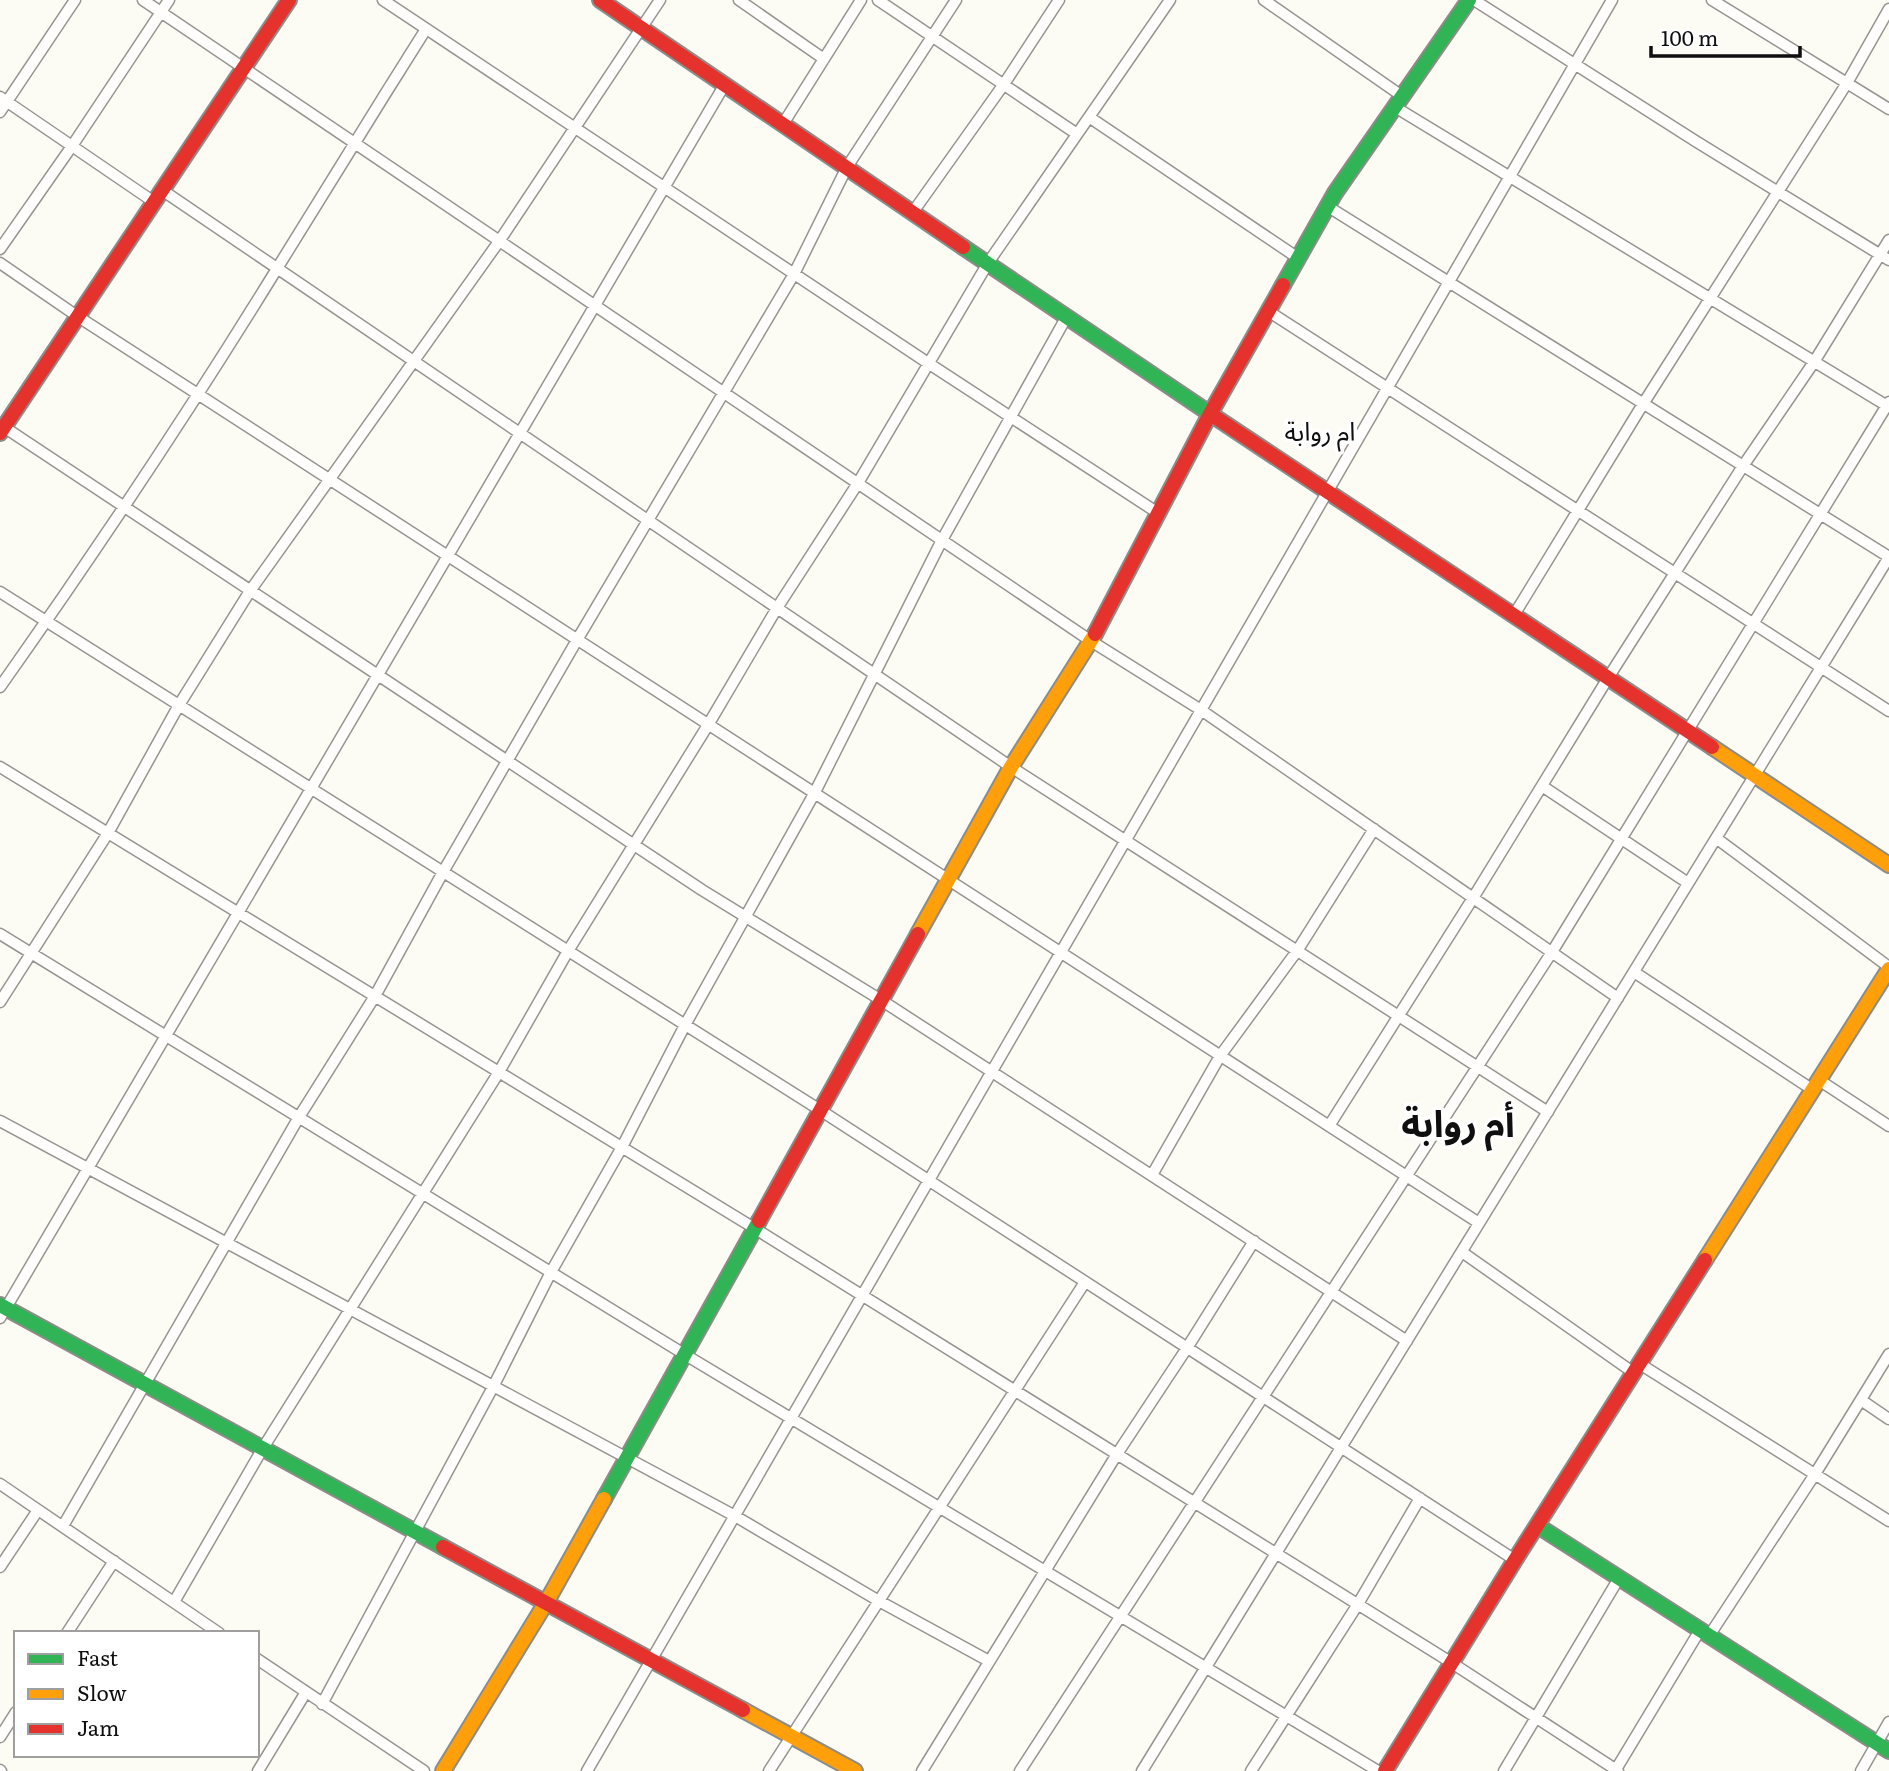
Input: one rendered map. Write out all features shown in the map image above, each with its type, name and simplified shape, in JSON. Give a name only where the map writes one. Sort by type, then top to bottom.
[{"type":"street","points":[[0,113],[4,99],[75,0]]},
{"type":"street","points":[[144,0],[1091,641],[1201,710],[1618,998]]},
{"type":"street","points":[[0,249],[169,0]]},
{"type":"street","points":[[289,0],[3,424],[634,845],[881,1000],[1407,1341]]},
{"type":"street","points":[[383,0],[1158,513]]},
{"type":"street","points":[[600,0],[1210,414],[1889,864]]},
{"type":"street","points":[[0,1002],[108,833],[179,705],[250,591],[500,240],[660,0]]},
{"type":"street","points":[[739,0],[754,4],[824,59]]},
{"type":"street","points":[[783,124],[861,0]]},
{"type":"street","points":[[878,0],[1077,134]]},
{"type":"street","points":[[63,1526],[299,1117],[375,996],[577,640],[794,274],[847,167],[956,0]]},
{"type":"street","points":[[913,212],[1004,84],[1059,0]]},
{"type":"street","points":[[174,1602],[263,1448],[499,1072],[568,951],[777,608],[858,483],[988,263],[1170,0]]},
{"type":"street","points":[[1020,1771],[1552,952],[1751,624],[1888,405],[1510,177],[1398,102],[1264,0]]},
{"type":"street","points":[[443,1771],[547,1601],[1011,767],[1091,641],[1210,414],[1327,206],[1471,0],[1884,258]]},
{"type":"street","points":[[586,1771],[1612,0]]},
{"type":"street","points":[[1712,0],[1889,109]]},
{"type":"street","points":[[1514,615],[1643,404],[1847,83],[1889,9]]},
{"type":"street","points":[[0,687],[124,507],[278,268],[426,29]]},
{"type":"street","points":[[725,85],[88,1169],[2,1310],[144,1383],[855,1771]]},
{"type":"street","points":[[4,99],[72,146],[278,268],[1011,767],[1548,1112]]},
{"type":"street","points":[[1089,117],[1298,258]]},
{"type":"street","points":[[1142,1771],[1889,557],[1327,206]]},
{"type":"street","points":[[1329,1126],[1743,466],[1884,258],[1889,240]]},
{"type":"street","points":[[0,263],[77,316],[1479,1223]]},
{"type":"street","points":[[1268,311],[1751,624],[1889,710]]},
{"type":"street","points":[[322,1704],[493,1387],[551,1272],[814,794],[942,540],[1066,316]]},
{"type":"street","points":[[0,592],[820,1110],[1516,1560]]},
{"type":"street","points":[[0,767],[1015,1390],[1452,1663],[1616,1771],[1704,1633],[1815,1474],[1889,1354]]},
{"type":"street","points":[[1542,786],[1688,883]]},
{"type":"street","points":[[1152,1175],[1220,1056],[1297,951],[1374,829]]},
{"type":"street","points":[[1385,1771],[1889,968],[1716,838]]},
{"type":"street","points":[[0,934],[684,1354],[1378,1771]]},
{"type":"street","points":[[1634,972],[1816,1085],[1889,1126]]},
{"type":"street","points":[[0,1121],[735,1516],[879,1601],[989,1661]]},
{"type":"street","points":[[922,1771],[1117,1454],[1254,1241]]},
{"type":"street","points":[[1462,1251],[1637,1369],[1889,1521]]},
{"type":"street","points":[[769,1771],[1085,1282]]},
{"type":"street","points":[[1861,1400],[1889,1419]]},
{"type":"street","points":[[0,1484],[216,1631]]},
{"type":"street","points":[[1251,1771],[1358,1604],[1420,1498]]},
{"type":"street","points":[[0,1567],[38,1510]]},
{"type":"street","points":[[1538,1526],[1883,1747]]},
{"type":"street","points":[[68,1631],[114,1561]]},
{"type":"street","points":[[1504,1771],[1619,1578]]},
{"type":"street","points":[[259,1660],[423,1771]]},
{"type":"street","points":[[258,1771],[306,1692]]},
{"type":"street","points":[[0,1737],[14,1715]]},
{"type":"street","points":[[1861,1771],[1883,1747],[1889,1722]]},
{"type":"traffic: fast","points":[[1283,285],[1335,193],[1469,0]]},
{"type":"traffic: fast","points":[[963,247],[1215,417]]},
{"type":"traffic: fast","points":[[604,1499],[759,1221]]},
{"type":"traffic: fast","points":[[0,1305],[443,1547]]},
{"type":"traffic: fast","points":[[1538,1526],[1889,1751]]},
{"type":"traffic: slow","points":[[918,934],[1011,767],[1095,634]]},
{"type":"traffic: slow","points":[[1712,747],[1889,865]]},
{"type":"traffic: slow","points":[[1705,1260],[1889,969]]},
{"type":"traffic: slow","points":[[443,1771],[547,1601],[604,1499]]},
{"type":"traffic: slow","points":[[743,1710],[855,1771]]},
{"type":"traffic: jam","points":[[0,433],[289,0]]},
{"type":"traffic: jam","points":[[600,0],[963,247]]},
{"type":"traffic: jam","points":[[1095,634],[1210,414],[1283,285]]},
{"type":"traffic: jam","points":[[1215,417],[1712,747]]},
{"type":"traffic: jam","points":[[759,1221],[918,934]]},
{"type":"traffic: jam","points":[[1385,1771],[1705,1260]]},
{"type":"traffic: jam","points":[[443,1547],[743,1710]]},
{"type":"district","name":"ام روابة","points":[[1320,432]]},
{"type":"district","name":"أم روابة","points":[[1458,1124]]}]
